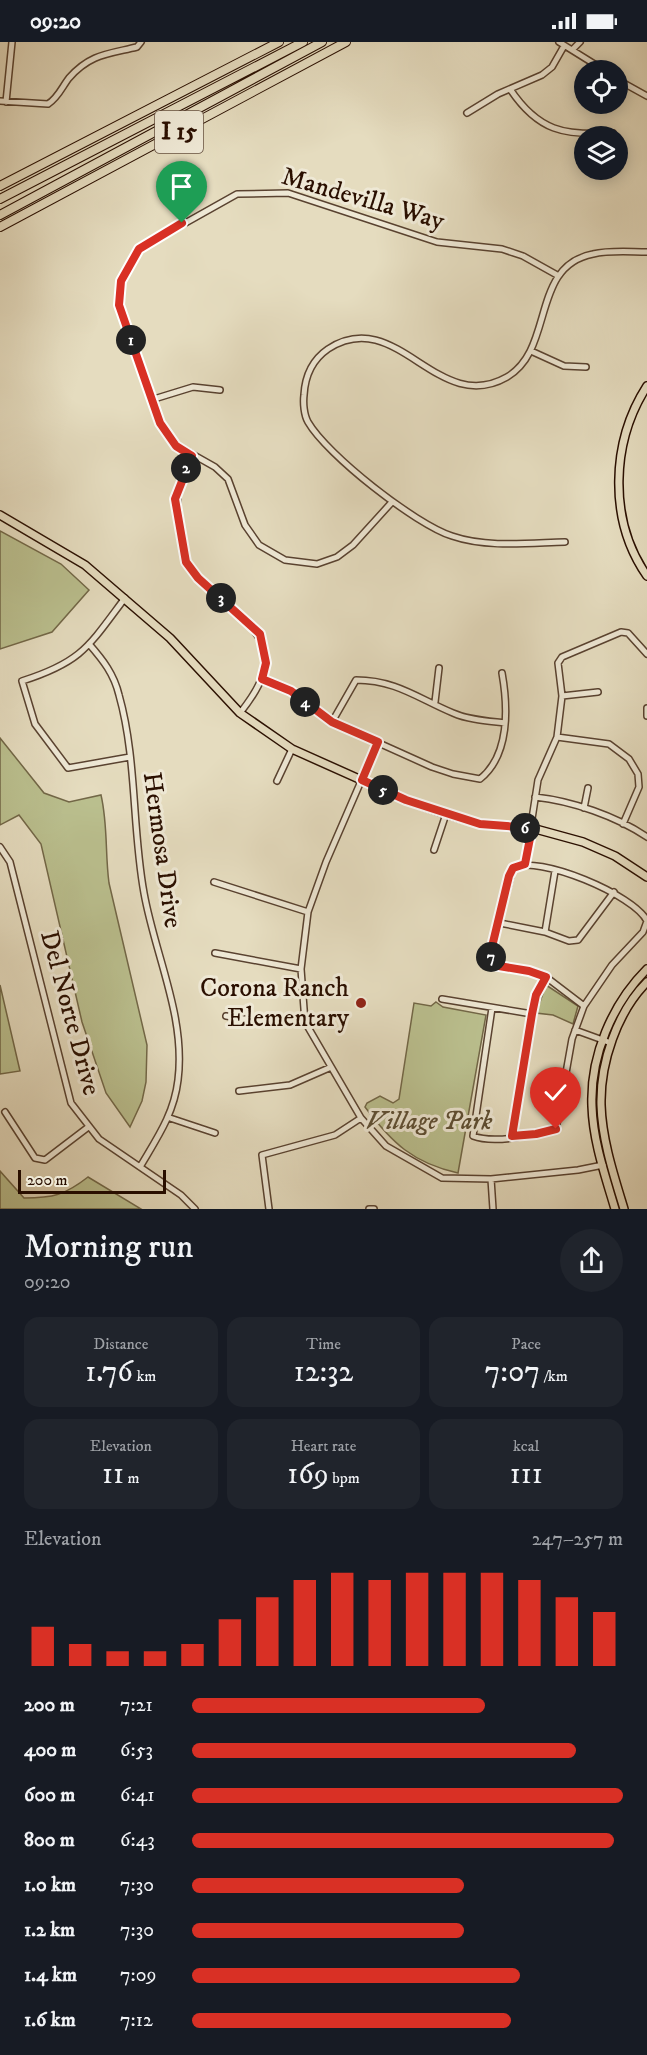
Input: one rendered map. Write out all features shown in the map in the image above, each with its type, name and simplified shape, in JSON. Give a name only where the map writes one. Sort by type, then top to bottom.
[{"type":"highway","name":"I 15","points":[[0,186],[279,42]]},
{"type":"highway","points":[[0,200],[303,42]]},
{"type":"highway","points":[[0,215],[322,42]]},
{"type":"highway","name":"I 15","points":[[0,228],[346,42]]},
{"type":"main road","points":[[647,386],[625,433],[619,489],[627,534],[647,576]]},
{"type":"main road","points":[[0,515],[85,565],[170,638],[240,713],[292,749],[446,814],[480,824],[532,828],[583,842],[645,873]]},
{"type":"main road","points":[[615,1209],[602,1165],[591,1105],[594,1075],[603,1040],[620,1004],[647,969]]},
{"type":"main road","points":[[624,1209],[611,1162],[601,1105],[603,1076],[611,1043],[628,1008],[647,982]]},
{"type":"street","points":[[12,42],[3,102],[48,104],[76,71],[89,61],[112,51],[137,47],[141,42]]},
{"type":"street","points":[[572,50],[580,42]]},
{"type":"street","points":[[467,113],[510,89],[542,75],[552,67],[561,44],[588,60]]},
{"type":"street","points":[[628,86],[647,96]]},
{"type":"street","points":[[510,89],[531,117],[543,125],[574,130]]},
{"type":"street","name":"Mandevilla Way","points":[[392,502],[353,546],[337,557],[317,564],[285,560],[259,545],[249,533],[228,479],[215,467],[192,456],[167,435],[160,423],[154,399],[119,305],[121,281],[139,249],[237,194],[288,193],[437,242],[502,249],[523,256],[557,275]]},
{"type":"street","points":[[565,542],[498,543],[454,537],[429,527],[392,502],[326,444],[307,420],[303,401],[305,379],[314,363],[338,343],[354,338],[369,338],[387,342],[439,376],[456,383],[474,385],[495,383],[509,376],[522,364],[531,351],[557,275],[569,264],[593,253],[647,252]]},
{"type":"street","points":[[531,351],[564,366],[586,367]]},
{"type":"street","points":[[154,399],[193,387],[220,390]]},
{"type":"street","points":[[192,456],[175,499],[186,562],[198,578],[260,634],[266,663],[257,692],[240,713]]},
{"type":"street","points":[[125,598],[89,644],[62,667],[22,681],[35,724],[68,768],[130,757]]},
{"type":"street","points":[[525,864],[538,780],[557,738],[562,696],[558,663],[562,657],[621,632],[628,633],[647,654]]},
{"type":"street","name":"Hermosa Drive","points":[[89,644],[109,668],[119,694],[130,757],[144,894],[180,1038],[178,1080],[170,1118],[140,1167]]},
{"type":"street","points":[[435,702],[439,668]]},
{"type":"street","points":[[262,679],[291,691],[332,722],[453,774],[480,779],[488,772],[498,752],[505,723],[507,703],[502,673]]},
{"type":"street","points":[[332,722],[356,680],[386,683],[435,702],[453,713],[505,723]]},
{"type":"street","points":[[562,696],[598,692]]},
{"type":"street","points":[[647,708],[647,716]]},
{"type":"street","points":[[557,738],[609,744],[629,759],[638,774],[639,787],[623,824]]},
{"type":"street","points":[[378,742],[326,862],[308,912],[301,969],[304,1022],[329,1068],[340,1079],[361,1118],[386,1146],[442,1178],[490,1179],[611,1162]]},
{"type":"street","points":[[277,781],[292,749]]},
{"type":"street","points":[[584,808],[588,788]]},
{"type":"street","points":[[535,797],[584,808],[647,837]]},
{"type":"street","points":[[434,850],[446,814]]},
{"type":"street","name":"Del Norte Drive","points":[[0,847],[10,862],[70,1103],[87,1128],[99,1140],[181,1195],[195,1209]]},
{"type":"street","points":[[492,1008],[473,1136],[491,1139],[536,1134],[556,1129],[575,1030],[584,1006],[612,965],[643,932],[647,921],[635,906],[614,892],[555,871],[525,864],[513,868],[509,876],[500,923],[490,955],[493,965],[529,971],[546,977],[584,1006]]},
{"type":"street","points":[[545,932],[555,871]]},
{"type":"street","points":[[214,882],[308,912]]},
{"type":"street","points":[[500,923],[545,932],[569,941],[578,939],[614,892]]},
{"type":"street","points":[[215,953],[301,969]]},
{"type":"street","points":[[512,1136],[536,995],[546,977]]},
{"type":"street","points":[[442,999],[532,1014]]},
{"type":"street","points":[[226,1016],[268,1023],[304,1022]]},
{"type":"street","points":[[575,1030],[611,1043]]},
{"type":"street","points":[[239,1091],[290,1085],[329,1068]]},
{"type":"street","points":[[5,1112],[35,1158],[45,1160],[87,1128]]},
{"type":"street","points":[[170,1118],[214,1133]]},
{"type":"street","points":[[269,1209],[262,1155],[335,1135],[361,1118]]},
{"type":"street","points":[[490,1179],[493,1209]]},
{"type":"green space","points":[[0,531],[61,564],[89,590],[52,632],[0,649]]},
{"type":"green space","points":[[0,738],[44,793],[69,802],[101,795],[105,817],[109,883],[147,1045],[146,1082],[142,1101],[130,1127],[106,1093],[82,1022],[41,844],[19,815],[0,825]]},
{"type":"green space","points":[[0,985],[20,1071],[0,1074]]},
{"type":"green space","points":[[546,985],[578,1006],[573,1024],[553,1015],[536,1013]]},
{"type":"green space","name":"Village Park","points":[[436,1002],[443,1007],[486,1015],[458,1173],[428,1164],[405,1150],[394,1141],[365,1107],[367,1103],[380,1096],[393,1103],[399,1099],[414,1003],[431,1006]]},
{"type":"green space","points":[[0,1171],[24,1198],[58,1194],[88,1177],[141,1209],[0,1209]]},
{"type":"place","name":"Corona Ranch Elementary","points":[[361,1003]]},
{"type":"route","points":[[182,223],[139,249],[126,268],[121,281],[119,305],[154,399],[160,423],[176,446],[192,456],[178,486],[175,499],[186,562],[198,578],[260,634],[266,663],[262,679],[291,691],[332,722],[378,742],[362,780],[406,800],[480,824],[532,828],[525,864],[513,868],[509,876],[500,923],[490,955],[493,965],[529,971],[546,977],[536,995],[512,1136],[556,1129]]}]
